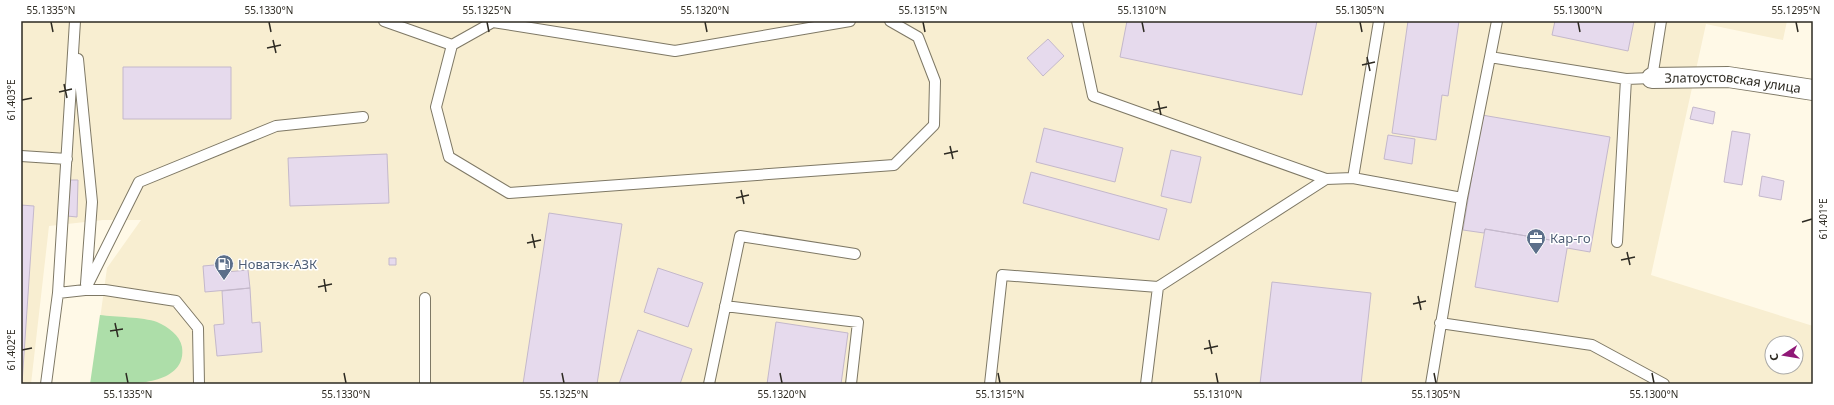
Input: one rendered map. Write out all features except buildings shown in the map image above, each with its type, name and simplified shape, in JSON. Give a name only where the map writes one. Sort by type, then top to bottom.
[{"type":"street","name":"Златоустовская улица","points":[[1652,78],[1728,77],[1813,90]]},
{"type":"lane","points":[[384,21],[452,45]]},
{"type":"lane","points":[[850,21],[675,51],[493,22],[452,45],[436,107],[449,157],[509,194],[894,165],[934,125],[935,81],[918,37],[890,21]]},
{"type":"lane","points":[[1077,21],[1093,96],[1326,179],[1353,178],[1462,198]]},
{"type":"lane","points":[[1353,178],[1379,21]]},
{"type":"lane","points":[[1431,384],[1462,198],[1497,21]]},
{"type":"lane","points":[[1490,57],[1626,79],[1652,78],[1661,21]]},
{"type":"lane","points":[[46,384],[58,293],[75,24]]},
{"type":"lane","points":[[75,24],[92,202],[85,290]]},
{"type":"lane","points":[[1617,242],[1626,79]]},
{"type":"lane","points":[[85,290],[139,182],[276,126],[362,117]]},
{"type":"lane","points":[[21,156],[67,159]]},
{"type":"lane","points":[[990,384],[1002,275],[1158,287],[1326,179]]},
{"type":"lane","points":[[710,384],[740,236],[855,254]]},
{"type":"lane","points":[[1146,384],[1158,287]]},
{"type":"lane","points":[[58,293],[85,290],[105,290],[176,301],[198,328],[199,384]]},
{"type":"lane","points":[[425,384],[426,298]]},
{"type":"lane","points":[[726,306],[858,322],[851,384]]},
{"type":"lane","points":[[1440,323],[1592,345],[1664,384]]},
{"type":"shaded area","points":[[21,21],[1787,21],[1783,40],[1706,24],[1651,275],[1813,326],[1813,384],[91,384],[107,268],[141,220],[103,220],[49,226],[31,384],[21,384]]},
{"type":"green space","points":[[100,315],[151,320],[165,326],[176,335],[181,343],[181,361],[174,371],[162,378],[148,382],[132,384],[90,384]]},
{"type":"place","name":"Кар-го","points":[[1536,255]]},
{"type":"place","name":"Новатэк-АЗК","points":[[224,281]]}]
